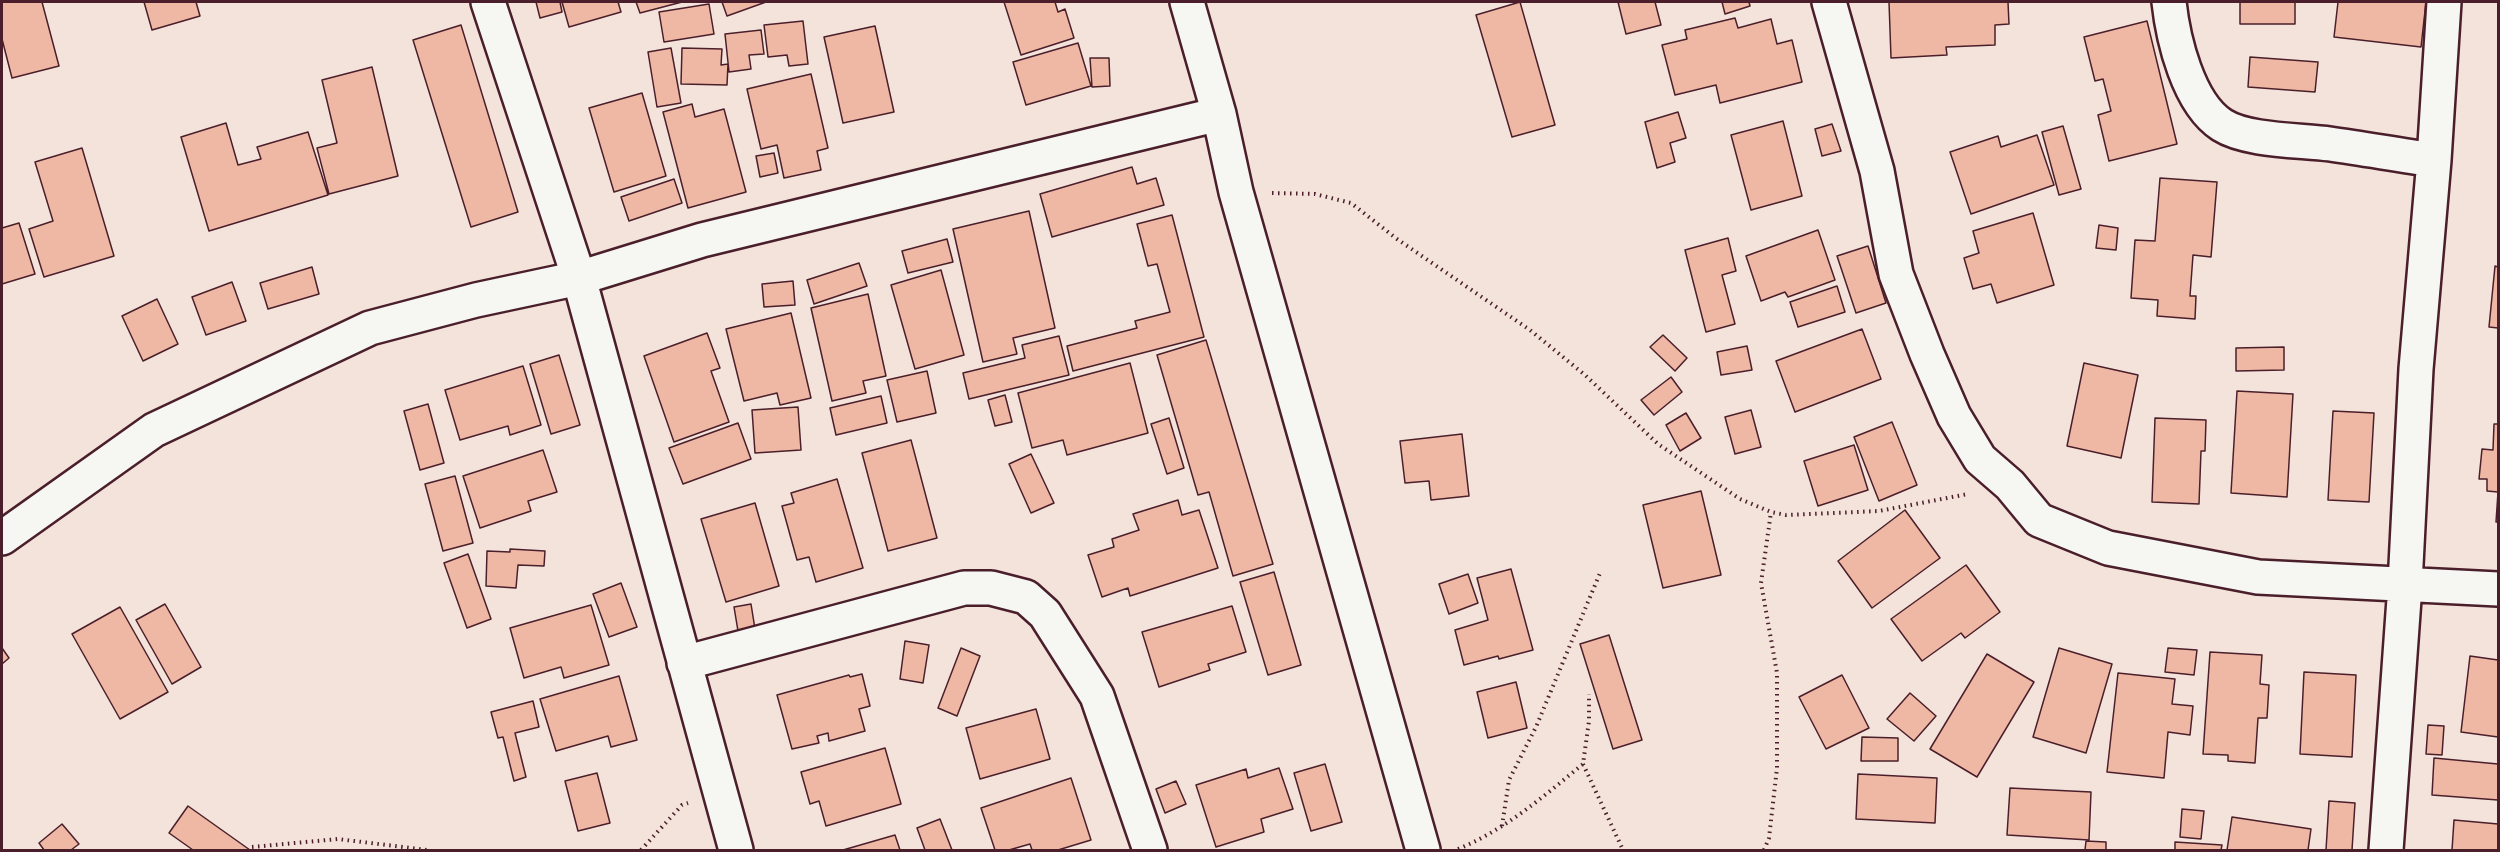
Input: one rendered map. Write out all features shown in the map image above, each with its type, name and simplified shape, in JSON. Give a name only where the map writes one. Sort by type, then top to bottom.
[{"type":"street","points":[[488,2],[579,278],[736,850]]},
{"type":"street","points":[[1187,2],[1219,114],[1236,192],[1423,850]]},
{"type":"street","points":[[1829,2],[1877,171],[1896,274],[1954,416],[1980,459],[2010,485],[2039,520],[2108,548],[2258,577],[2499,589]]},
{"type":"street","points":[[2169,2],[2171,19],[2188,80],[2202,104],[2222,125],[2252,135],[2434,160]]},
{"type":"street","points":[[2386,850],[2405,585],[2416,369],[2434,160],[2444,2]]},
{"type":"street","points":[[2,538],[154,430],[370,328],[476,300],[579,278],[702,240],[1219,114]]},
{"type":"street","points":[[684,663],[964,588],[991,588],[1026,597],[1045,614],[1097,696],[1150,850]]},
{"type":"path","points":[[1236,192],[1316,194],[1351,203],[1397,239],[1530,330],[1585,375],[1658,444],[1740,499],[1771,512],[1786,515],[1879,511],[2010,485]]},
{"type":"path","points":[[1764,850],[1769,838],[1777,768],[1778,673],[1761,583],[1771,512]]},
{"type":"path","points":[[1502,826],[1509,780],[1536,727],[1600,573]]},
{"type":"path","points":[[1589,694],[1589,721],[1583,764],[1623,850]]},
{"type":"path","points":[[1455,850],[1482,839],[1502,826],[1539,801],[1583,764]]},
{"type":"path","points":[[641,850],[682,805],[722,797]]},
{"type":"path","points":[[252,847],[338,839],[427,850]]},
{"type":"building","points":[[2,2],[42,2],[59,66],[12,78],[2,39]]},
{"type":"building","points":[[144,2],[196,2],[200,16],[152,30]]},
{"type":"building","points":[[536,2],[560,2],[562,12],[540,18]]},
{"type":"building","points":[[562,2],[618,2],[621,12],[569,27]]},
{"type":"building","points":[[636,2],[682,2],[640,13]]},
{"type":"building","points":[[722,2],[766,2],[727,16]]},
{"type":"building","points":[[1004,2],[1055,2],[1058,12],[1065,9],[1074,38],[1021,55]]},
{"type":"building","points":[[1520,2],[1555,125],[1512,137],[1476,15]]},
{"type":"building","points":[[1618,2],[1655,2],[1661,25],[1626,34]]},
{"type":"building","points":[[1722,2],[1749,2],[1750,6],[1725,14]]},
{"type":"building","points":[[1889,2],[2008,2],[2009,24],[1995,25],[1995,45],[1946,47],[1947,55],[1891,58]]},
{"type":"building","points":[[2240,2],[2295,2],[2295,24],[2240,24]]},
{"type":"building","points":[[2338,2],[2426,2],[2421,47],[2334,37]]},
{"type":"building","points":[[709,4],[714,34],[664,42],[659,12]]},
{"type":"building","points":[[1735,18],[1738,28],[1771,19],[1777,44],[1792,40],[1802,82],[1720,103],[1716,85],[1675,95],[1662,45],[1687,39],[1685,30]]},
{"type":"building","points":[[803,21],[808,64],[789,66],[787,55],[768,57],[764,25]]},
{"type":"building","points":[[2147,21],[2177,144],[2109,161],[2098,115],[2111,111],[2103,79],[2095,81],[2084,37]]},
{"type":"building","points":[[461,25],[518,212],[471,227],[413,40]]},
{"type":"building","points":[[875,26],[894,112],[843,123],[824,37]]},
{"type":"building","points":[[761,30],[764,54],[749,55],[751,69],[729,72],[725,34]]},
{"type":"building","points":[[1078,43],[1091,86],[1026,105],[1013,62]]},
{"type":"building","points":[[671,48],[681,103],[657,107],[648,52]]},
{"type":"building","points":[[682,48],[722,49],[721,65],[728,64],[727,85],[681,84]]},
{"type":"building","points":[[2250,57],[2318,62],[2315,92],[2248,87]]},
{"type":"building","points":[[1090,58],[1109,58],[1110,86],[1092,87]]},
{"type":"building","points":[[372,67],[398,176],[329,194],[317,148],[337,143],[322,80]]},
{"type":"building","points":[[811,74],[828,148],[817,151],[821,170],[784,178],[777,145],[761,149],[747,89]]},
{"type":"building","points":[[642,93],[666,176],[614,192],[589,108]]},
{"type":"building","points":[[692,104],[695,117],[724,109],[746,192],[688,208],[663,112]]},
{"type":"building","points":[[1678,112],[1686,138],[1670,143],[1675,162],[1657,168],[1645,122]]},
{"type":"building","points":[[1783,121],[1802,196],[1751,210],[1731,135]]},
{"type":"building","points":[[226,123],[238,165],[261,159],[257,147],[308,132],[328,195],[209,231],[181,137]]},
{"type":"building","points":[[1832,124],[1841,151],[1822,156],[1815,129]]},
{"type":"building","points":[[2063,126],[2081,189],[2059,195],[2042,132]]},
{"type":"building","points":[[2037,135],[2054,185],[1971,214],[1950,152],[1998,136],[2001,147]]},
{"type":"building","points":[[82,148],[114,256],[44,277],[29,229],[53,221],[35,162]]},
{"type":"building","points":[[774,153],[778,173],[760,177],[756,156]]},
{"type":"building","points":[[1132,167],[1137,184],[1156,178],[1164,205],[1052,237],[1040,194]]},
{"type":"building","points":[[2160,178],[2217,182],[2211,257],[2193,255],[2190,296],[2196,296],[2195,319],[2157,316],[2158,300],[2131,298],[2135,240],[2155,241]]},
{"type":"building","points":[[674,179],[682,203],[629,221],[621,197]]},
{"type":"building","points":[[1029,211],[1055,328],[1013,338],[1017,354],[983,362],[953,229]]},
{"type":"building","points":[[2033,213],[2054,285],[1997,303],[1991,284],[1973,289],[1964,258],[1979,253],[1973,231]]},
{"type":"building","points":[[1172,215],[1204,337],[1073,371],[1067,346],[1137,328],[1135,321],[1170,312],[1157,264],[1148,266],[1137,224]]},
{"type":"building","points":[[19,223],[35,274],[2,284],[2,228]]},
{"type":"building","points":[[2099,225],[2118,228],[2116,250],[2096,248]]},
{"type":"building","points":[[1818,230],[1835,280],[1788,297],[1785,292],[1761,301],[1746,256]]},
{"type":"building","points":[[1728,238],[1736,271],[1722,275],[1735,324],[1706,332],[1685,250]]},
{"type":"building","points":[[947,239],[953,262],[908,273],[902,251]]},
{"type":"building","points":[[1868,246],[1886,303],[1856,313],[1837,256]]},
{"type":"building","points":[[859,263],[867,286],[814,304],[807,280]]},
{"type":"building","points":[[2495,266],[2498,267],[2498,328],[2489,327]]},
{"type":"building","points":[[312,267],[319,294],[268,309],[260,283]]},
{"type":"building","points":[[941,270],[964,355],[915,369],[891,285]]},
{"type":"building","points":[[793,281],[795,305],[764,307],[762,284]]},
{"type":"building","points":[[232,282],[246,321],[206,335],[192,297]]},
{"type":"building","points":[[1837,286],[1845,312],[1798,327],[1790,302]]},
{"type":"building","points":[[868,294],[886,376],[863,381],[866,393],[832,401],[811,308]]},
{"type":"building","points":[[157,299],[178,344],[143,361],[122,316]]},
{"type":"building","points":[[791,313],[811,398],[780,405],[777,393],[744,401],[726,329]]},
{"type":"building","points":[[1862,329],[1881,379],[1795,412],[1776,361]]},
{"type":"building","points":[[707,333],[720,368],[711,371],[729,422],[674,442],[644,356]]},
{"type":"building","points":[[1663,335],[1687,358],[1675,371],[1650,347]]},
{"type":"building","points":[[1059,336],[1069,375],[969,399],[963,373],[1025,358],[1022,345]]},
{"type":"building","points":[[1206,340],[1273,564],[1233,576],[1209,492],[1198,495],[1157,355]]},
{"type":"building","points":[[1747,346],[1752,370],[1721,375],[1717,352]]},
{"type":"building","points":[[2284,347],[2284,370],[2236,371],[2236,348]]},
{"type":"building","points":[[559,355],[580,425],[551,434],[530,364]]},
{"type":"building","points":[[1130,363],[1148,433],[1067,455],[1063,440],[1032,448],[1018,393]]},
{"type":"building","points":[[2084,363],[2138,375],[2121,458],[2067,446]]},
{"type":"building","points":[[523,366],[541,425],[510,435],[508,426],[460,440],[445,390]]},
{"type":"building","points":[[927,371],[936,413],[897,422],[887,380]]},
{"type":"building","points":[[1671,377],[1682,392],[1654,415],[1641,400]]},
{"type":"building","points":[[2237,391],[2293,394],[2287,497],[2231,493]]},
{"type":"building","points":[[1005,395],[1012,422],[995,426],[988,400]]},
{"type":"building","points":[[881,396],[887,423],[836,435],[830,408]]},
{"type":"building","points":[[428,404],[444,463],[420,470],[404,411]]},
{"type":"building","points":[[798,407],[801,450],[755,453],[752,410]]},
{"type":"building","points":[[1751,410],[1761,447],[1735,454],[1725,417]]},
{"type":"building","points":[[2333,411],[2374,413],[2369,502],[2328,500]]},
{"type":"building","points":[[1686,413],[1701,438],[1680,451],[1666,425]]},
{"type":"building","points":[[1169,418],[1184,468],[1167,474],[1151,424]]},
{"type":"building","points":[[2155,418],[2206,420],[2205,451],[2201,451],[2199,504],[2152,502]]},
{"type":"building","points":[[1892,422],[1917,485],[1879,501],[1854,437]]},
{"type":"building","points":[[738,423],[751,459],[683,484],[669,448]]},
{"type":"building","points":[[2494,424],[2498,424],[2498,492],[2487,491],[2487,479],[2479,479],[2482,449],[2493,450]]},
{"type":"building","points":[[1462,434],[1469,496],[1431,500],[1429,481],[1405,483],[1400,441]]},
{"type":"building","points":[[911,440],[937,538],[888,551],[862,453]]},
{"type":"building","points":[[1854,445],[1868,490],[1818,506],[1804,461]]},
{"type":"building","points":[[543,450],[557,492],[528,501],[531,511],[480,528],[463,476]]},
{"type":"building","points":[[1031,454],[1054,503],[1031,513],[1009,464]]},
{"type":"building","points":[[455,476],[473,543],[443,551],[425,484]]},
{"type":"building","points":[[837,479],[863,568],[816,582],[809,557],[797,560],[782,506],[794,503],[791,493]]},
{"type":"building","points":[[1701,491],[1721,575],[1663,588],[1643,505]]},
{"type":"building","points":[[2498,492],[2498,522],[2496,522]]},
{"type":"building","points":[[1178,500],[1182,515],[1199,510],[1218,568],[1130,596],[1128,588],[1102,597],[1088,555],[1114,547],[1112,539],[1139,530],[1133,514]]},
{"type":"building","points":[[755,503],[779,586],[726,602],[701,519]]},
{"type":"building","points":[[1905,510],[1940,558],[1872,608],[1838,561]]},
{"type":"building","points":[[510,549],[545,551],[544,566],[518,565],[516,588],[486,586],[487,551],[510,552]]},
{"type":"building","points":[[468,554],[491,619],[467,628],[444,563]]},
{"type":"building","points":[[1966,565],[2000,612],[1965,638],[1961,633],[1922,661],[1891,619]]},
{"type":"building","points":[[1511,569],[1533,650],[1464,665],[1455,630],[1488,620],[1477,578]]},
{"type":"building","points":[[1274,572],[1301,665],[1268,675],[1240,582]]},
{"type":"building","points":[[1468,574],[1478,603],[1449,614],[1439,584]]},
{"type":"building","points":[[621,583],[637,627],[609,637],[593,594]]},
{"type":"building","points":[[165,604],[201,667],[172,684],[136,620]]},
{"type":"building","points":[[751,604],[755,629],[738,631],[734,607]]},
{"type":"building","points":[[591,605],[609,665],[564,678],[561,667],[524,678],[510,628]]},
{"type":"building","points":[[1232,606],[1246,652],[1208,664],[1210,670],[1159,687],[1142,632]]},
{"type":"building","points":[[120,607],[168,692],[120,719],[72,634]]},
{"type":"building","points":[[1609,635],[1642,740],[1613,749],[1580,644]]},
{"type":"building","points":[[905,641],[929,645],[923,683],[900,679]]},
{"type":"building","points":[[2,648],[9,658],[2,664]]},
{"type":"building","points":[[961,648],[980,656],[957,716],[938,708]]},
{"type":"building","points":[[2059,648],[2112,664],[2086,753],[2033,737]]},
{"type":"building","points":[[2168,648],[2197,650],[2194,675],[2165,672]]},
{"type":"building","points":[[2210,652],[2262,655],[2260,684],[2269,685],[2267,718],[2258,718],[2255,763],[2228,761],[2228,755],[2203,754]]},
{"type":"building","points":[[1987,654],[2034,682],[1977,777],[1930,749]]},
{"type":"building","points":[[2470,656],[2498,660],[2498,737],[2461,732]]},
{"type":"building","points":[[2304,672],[2356,675],[2352,757],[2300,754]]},
{"type":"building","points":[[2118,673],[2175,679],[2172,704],[2193,706],[2190,735],[2168,732],[2164,778],[2107,772]]},
{"type":"building","points":[[862,674],[870,706],[859,709],[865,731],[829,741],[828,733],[817,736],[819,743],[792,749],[777,695],[849,675],[850,677]]},
{"type":"building","points":[[1842,675],[1869,728],[1826,749],[1799,697]]},
{"type":"building","points":[[619,676],[637,740],[611,747],[608,736],[556,751],[540,699]]},
{"type":"building","points":[[1516,682],[1527,728],[1488,738],[1477,692]]},
{"type":"building","points":[[1910,693],[1936,716],[1914,741],[1887,719]]},
{"type":"building","points":[[533,701],[539,727],[515,733],[526,777],[514,781],[503,737],[498,738],[491,712]]},
{"type":"building","points":[[1036,709],[1050,759],[980,779],[966,728]]},
{"type":"building","points":[[2428,725],[2444,726],[2442,755],[2426,754]]},
{"type":"building","points":[[1862,737],[1898,738],[1898,761],[1861,761]]},
{"type":"building","points":[[885,748],[901,804],[826,826],[819,801],[810,804],[801,772]]},
{"type":"building","points":[[2434,758],[2498,764],[2498,800],[2432,795]]},
{"type":"building","points":[[1325,764],[1342,822],[1311,831],[1294,773]]},
{"type":"building","points":[[1279,768],[1293,809],[1261,819],[1264,832],[1216,847],[1196,785],[1246,769],[1248,778]]},
{"type":"building","points":[[597,773],[610,823],[578,831],[565,781]]},
{"type":"building","points":[[1858,774],[1937,778],[1935,823],[1856,819]]},
{"type":"building","points":[[1071,778],[1091,840],[1058,850],[1032,850],[1030,844],[1009,850],[995,850],[981,808]]},
{"type":"building","points":[[1176,781],[1186,804],[1165,813],[1156,789]]},
{"type":"building","points":[[2010,788],[2091,792],[2089,840],[2007,835]]},
{"type":"building","points":[[2329,801],[2355,803],[2352,850],[2326,850]]},
{"type":"building","points":[[188,806],[250,850],[193,850],[169,833]]},
{"type":"building","points":[[2182,809],[2204,811],[2201,839],[2180,837]]},
{"type":"building","points":[[2232,817],[2311,829],[2308,850],[2227,850]]},
{"type":"building","points":[[940,819],[952,850],[925,850],[917,828]]},
{"type":"building","points":[[2454,820],[2498,824],[2498,850],[2452,850]]},
{"type":"building","points":[[62,824],[79,844],[71,850],[44,850],[39,843]]},
{"type":"building","points":[[895,835],[900,850],[843,850]]},
{"type":"building","points":[[2086,841],[2106,842],[2106,850],[2085,850]]},
{"type":"building","points":[[2175,842],[2222,845],[2221,850],[2175,850]]}]
